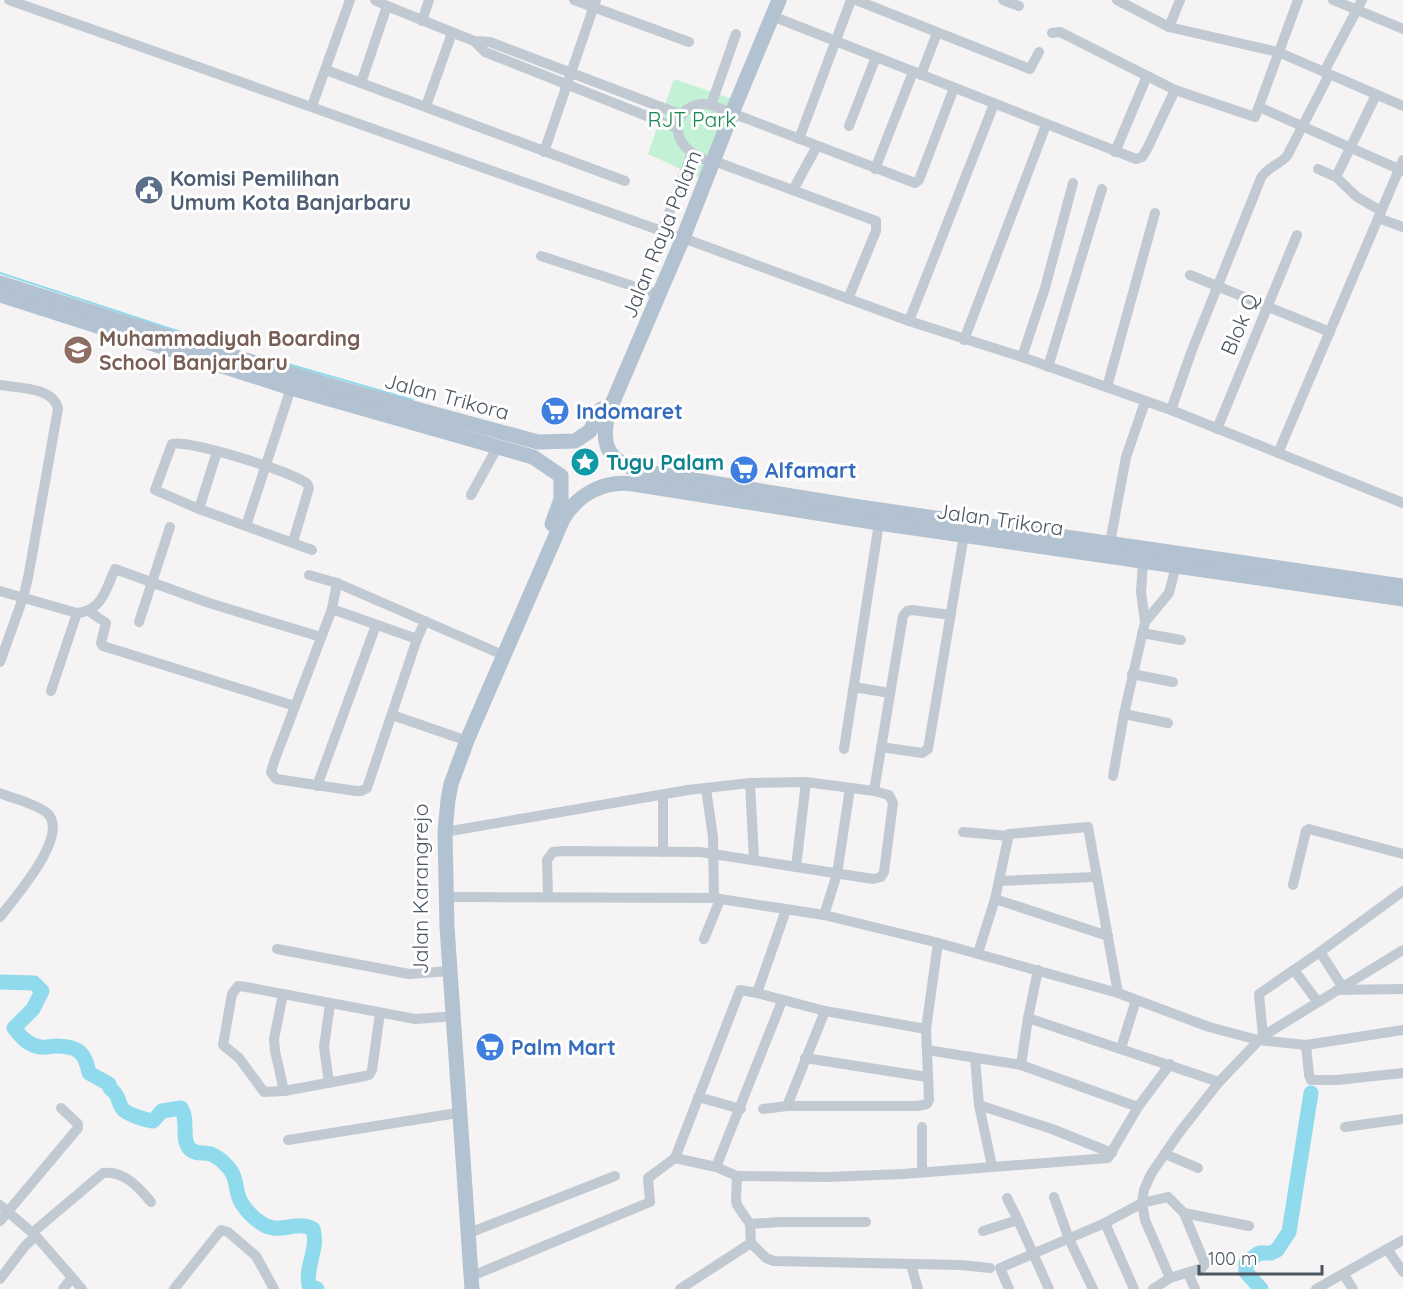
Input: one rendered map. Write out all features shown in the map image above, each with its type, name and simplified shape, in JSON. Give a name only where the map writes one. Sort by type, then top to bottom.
[{"type":"main road","name":"Jalan Raya Palam","points":[[574,441],[591,431],[596,422],[674,235],[710,160],[723,109],[769,0]]},
{"type":"main road","name":"Jalan Raya Palam","points":[[723,109],[772,16],[778,0]]},
{"type":"main road","name":"Jalan Raya Palam","points":[[608,451],[604,434],[609,411],[674,235]]},
{"type":"main road","name":"Jalan Trikora","points":[[0,283],[182,341],[454,420],[538,442],[574,441]]},
{"type":"main road","name":"Jalan Trikora","points":[[0,296],[291,388],[533,457],[561,476]]},
{"type":"main road","points":[[589,439],[597,441],[608,451],[612,467],[610,474],[606,481],[593,490],[578,490],[565,482],[561,476],[559,468],[562,452],[574,441],[589,439]]},
{"type":"main road","name":"Jalan Trikora","points":[[608,451],[621,464],[629,467],[690,480],[1110,543],[1194,562],[1403,586]]},
{"type":"main road","name":"Jalan Karangrejo","points":[[463,1289],[460,1177],[445,971],[437,926],[436,830],[441,789],[459,738],[561,499],[561,476]]},
{"type":"main road","name":"Jalan Trikora","points":[[593,490],[615,482],[624,483],[1143,562],[1176,566],[1194,562]]},
{"type":"main road","name":"Jalan Karangrejo","points":[[472,1282],[469,1233],[451,1114],[444,1017],[445,832],[451,784],[468,738],[563,519],[578,500],[593,490]]},
{"type":"main road","name":"Jalan Trikora","points":[[1223,566],[1403,599]]},
{"type":"street","points":[[9,0],[674,235],[909,321],[1107,387],[1403,503]]},
{"type":"street","points":[[312,106],[350,0]]},
{"type":"street","points":[[375,0],[452,33],[474,41],[490,42],[682,115]]},
{"type":"street","points":[[422,21],[429,0]]},
{"type":"street","points":[[574,0],[595,4],[689,42]]},
{"type":"street","points":[[799,139],[851,0]]},
{"type":"street","points":[[856,0],[1030,69],[1039,52]]},
{"type":"street","points":[[1003,0],[1019,6]]},
{"type":"street","points":[[1117,0],[1168,27],[1278,52],[1403,106]]},
{"type":"street","points":[[1168,27],[1180,0]]},
{"type":"street","points":[[1333,0],[1360,5],[1403,29]]},
{"type":"street","points":[[1052,33],[1062,33],[1175,90],[1255,117],[1293,1]]},
{"type":"street","points":[[544,152],[595,4]]},
{"type":"street","points":[[1171,411],[1217,286],[1261,178],[1266,170],[1281,163],[1287,156],[1360,5]]},
{"type":"street","points":[[361,83],[387,6]]},
{"type":"street","points":[[772,16],[1136,159],[1142,157],[1175,90]]},
{"type":"street","points":[[426,106],[452,33]]},
{"type":"street","points":[[723,109],[736,33]]},
{"type":"street","points":[[875,169],[937,33]]},
{"type":"street","points":[[474,41],[485,52],[677,128]]},
{"type":"street","points":[[849,126],[876,57]]},
{"type":"street","points":[[326,70],[625,181]]},
{"type":"street","points":[[1115,152],[1147,76]]},
{"type":"street","points":[[848,299],[876,231],[876,221],[692,153],[680,138],[677,128],[682,115],[693,105],[704,103],[875,169],[917,182],[954,88]]},
{"type":"street","points":[[1336,177],[1376,95]]},
{"type":"street","points":[[909,321],[994,104]]},
{"type":"street","points":[[1259,107],[1349,147],[1402,167],[1278,453]]},
{"type":"street","points":[[964,340],[1046,125]]},
{"type":"street","points":[[793,190],[817,146]]},
{"type":"street","points":[[674,235],[692,153]]},
{"type":"street","points":[[1317,169],[1336,177],[1380,215],[1403,227]]},
{"type":"street","points":[[1022,357],[1045,288],[1073,183]]},
{"type":"street","points":[[1048,368],[1102,189]]},
{"type":"street","points":[[1107,387],[1155,213]]},
{"type":"street","name":"Blok Q","points":[[1217,429],[1297,235]]},
{"type":"street","points":[[541,256],[651,292]]},
{"type":"street","points":[[1190,276],[1330,332]]},
{"type":"street","points":[[0,385],[45,394],[55,400],[58,409],[23,598],[0,663]]},
{"type":"street","points":[[246,526],[291,388]]},
{"type":"street","points":[[1110,543],[1126,457],[1145,402]]},
{"type":"street","points":[[293,542],[307,497],[308,485],[297,478],[266,466],[180,442],[172,444],[155,490],[199,509],[312,550]]},
{"type":"street","points":[[471,495],[498,446]]},
{"type":"street","points":[[199,509],[217,452]]},
{"type":"street","points":[[844,749],[879,523]]},
{"type":"street","points":[[139,622],[170,526]]},
{"type":"street","points":[[881,747],[922,753],[928,749],[964,535]]},
{"type":"street","points":[[1113,776],[1143,627],[1141,592],[1143,562]]},
{"type":"street","points":[[1143,627],[1169,593],[1176,566]]},
{"type":"street","points":[[90,612],[100,602],[114,569],[209,603],[321,637]]},
{"type":"street","points":[[309,575],[337,583],[495,652]]},
{"type":"street","points":[[337,583],[332,609],[274,759],[272,774],[281,781],[361,791],[367,788],[425,621]]},
{"type":"street","points":[[0,591],[77,613],[90,612],[106,623],[101,643],[103,646],[295,706]]},
{"type":"street","points":[[332,609],[417,639]]},
{"type":"street","points":[[874,791],[904,613],[912,609],[951,615]]},
{"type":"street","points":[[51,691],[77,613]]},
{"type":"street","points":[[317,786],[376,625]]},
{"type":"street","points":[[1143,627],[1181,640]]},
{"type":"street","points":[[1132,674],[1173,682]]},
{"type":"street","points":[[854,687],[890,693]]},
{"type":"street","points":[[1124,714],[1168,723]]},
{"type":"street","points":[[392,715],[459,738]]},
{"type":"street","points":[[445,832],[663,795],[750,783],[806,782],[874,791],[889,795],[892,800],[884,872],[881,877],[873,879],[714,854],[554,852],[547,860],[548,897]]},
{"type":"street","points":[[796,867],[806,782]]},
{"type":"street","points":[[750,783],[754,860]]},
{"type":"street","points":[[824,915],[837,874],[850,788]]},
{"type":"street","points":[[704,939],[717,899],[706,789]]},
{"type":"street","points":[[0,793],[45,812],[51,820],[53,829],[40,862],[0,916]]},
{"type":"street","points":[[663,795],[663,852]]},
{"type":"street","points":[[978,953],[995,899],[1008,836],[1011,832],[1088,827],[1118,993]]},
{"type":"street","points":[[1293,885],[1306,831],[1309,829],[1403,854]]},
{"type":"street","points":[[963,832],[1008,836]]},
{"type":"street","points":[[999,881],[1096,877]]},
{"type":"street","points":[[1261,1038],[1259,994],[1403,891]]},
{"type":"street","points":[[446,897],[717,899],[824,915],[978,953],[1118,993],[1209,1027],[1261,1038],[1306,1045],[1403,1030]]},
{"type":"street","points":[[995,899],[1108,936]]},
{"type":"street","points":[[757,993],[786,910]]},
{"type":"street","points":[[763,1109],[787,1106],[924,1105],[929,1100],[926,1029],[938,943]]},
{"type":"street","points":[[277,949],[409,974],[445,971]]},
{"type":"street","points":[[1170,1278],[1145,1220],[1142,1203],[1151,1174],[1179,1133],[1219,1082],[1261,1038],[1317,1001],[1403,950]]},
{"type":"street","points":[[1320,952],[1339,988]]},
{"type":"street","points":[[1021,1065],[1038,970]]},
{"type":"street","points":[[1294,970],[1317,1001]]},
{"type":"street","points":[[380,1012],[371,1073],[365,1076],[270,1093],[261,1090],[239,1058],[224,1048],[227,1017],[236,987],[246,987],[330,1004],[380,1012],[415,1019],[444,1017]]},
{"type":"street","points":[[1339,988],[1403,989]]},
{"type":"street","points":[[472,1282],[650,1202],[648,1184],[650,1175],[675,1158],[736,996],[743,989],[825,1011],[926,1029]]},
{"type":"street","points":[[283,994],[274,1039],[284,1091]]},
{"type":"street","points":[[1121,1048],[1136,1000]]},
{"type":"street","points":[[716,1167],[741,1109],[782,1001]]},
{"type":"street","points":[[329,1083],[324,1047],[330,1004]]},
{"type":"street","points":[[787,1106],[825,1011]]},
{"type":"street","points":[[1028,1018],[1219,1082]]},
{"type":"street","points":[[1306,1045],[1310,1079],[1337,1080],[1403,1073]]},
{"type":"street","points":[[927,1050],[1021,1065],[1138,1107]]},
{"type":"street","points":[[805,1058],[927,1077]]},
{"type":"street","points":[[975,1058],[979,1105],[992,1166]]},
{"type":"street","points":[[675,1158],[716,1167],[737,1176],[828,1177],[1108,1158],[1138,1107],[1170,1064]]},
{"type":"street","points":[[698,1097],[741,1109]]},
{"type":"street","points":[[979,1105],[1052,1129],[1112,1153]]},
{"type":"street","points":[[0,1221],[4,1208],[78,1128],[78,1125],[61,1108]]},
{"type":"street","points":[[288,1140],[451,1114]]},
{"type":"street","points":[[1345,1126],[1403,1119]]},
{"type":"street","points":[[922,1127],[922,1172]]},
{"type":"street","points":[[1165,1154],[1198,1168]]},
{"type":"street","points":[[0,1279],[34,1235],[78,1192],[107,1172],[122,1176],[132,1182],[151,1202]]},
{"type":"street","points":[[469,1233],[615,1176]]},
{"type":"street","points":[[737,1176],[737,1205],[750,1224],[752,1243],[769,1261],[961,1265],[990,1268]]},
{"type":"street","points":[[1054,1197],[1069,1239],[1093,1289]]},
{"type":"street","points":[[1009,1289],[1000,1268],[1105,1223],[1142,1203],[1168,1197],[1184,1213],[1205,1264],[1188,1273],[1170,1278],[1153,1289]]},
{"type":"street","points":[[1008,1198],[1049,1289]]},
{"type":"street","points":[[4,1208],[34,1235],[82,1289]]},
{"type":"street","points":[[1184,1213],[1249,1226]]},
{"type":"street","points":[[983,1231],[1018,1220]]},
{"type":"street","points":[[750,1224],[780,1221],[866,1222]]},
{"type":"street","points":[[1105,1223],[1134,1289]]},
{"type":"street","points":[[174,1289],[221,1230],[228,1232],[256,1256],[274,1289]]},
{"type":"street","points":[[1316,1289],[1403,1240]]},
{"type":"street","points":[[680,1289],[752,1243]]},
{"type":"street","points":[[1387,1250],[1403,1272]]},
{"type":"street","points":[[911,1265],[918,1289]]},
{"type":"street","points":[[1188,1273],[1195,1289]]},
{"type":"street","points":[[1344,1275],[1353,1289]]},
{"type":"street","points":[[63,1289],[72,1278]]},
{"type":"green space","name":"RJT Park","points":[[674,79],[732,99],[700,178],[648,154]]},
{"type":"waterway","points":[[0,273],[202,339]]},
{"type":"waterway","points":[[260,356],[413,400]]},
{"type":"waterway","points":[[0,982],[34,983],[42,991],[33,1009],[14,1028],[25,1040],[40,1047],[63,1046],[79,1051],[89,1073],[109,1084],[122,1108],[131,1114],[153,1121],[162,1111],[181,1108],[189,1148],[196,1152],[211,1154],[225,1163],[233,1174],[241,1202],[255,1218],[271,1227],[301,1226],[313,1229],[314,1244],[308,1278],[309,1285],[317,1289]]},
{"type":"waterway","points":[[1261,1289],[1246,1272],[1246,1263],[1259,1253],[1271,1253],[1277,1250],[1289,1232],[1311,1093]]},
{"type":"place","name":"Komisi Pemilihan Umum Kota Banjarbaru","points":[[149,190]]},
{"type":"place","name":"Muhammadiyah Boarding School Banjarbaru","points":[[78,350]]},
{"type":"place","name":"Indomaret","points":[[555,411]]},
{"type":"place","name":"Tugu Palam","points":[[585,462]]},
{"type":"place","name":"Alfamart","points":[[744,470]]},
{"type":"place","name":"Palm Mart","points":[[490,1047]]}]
